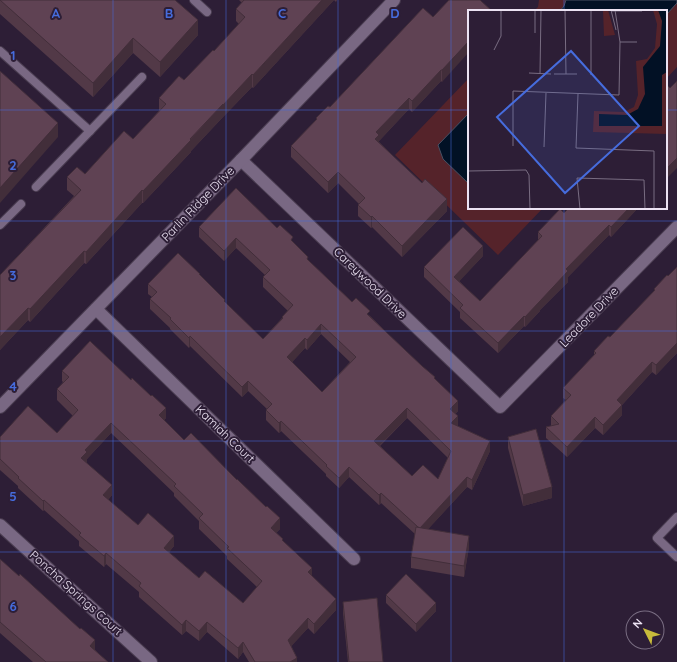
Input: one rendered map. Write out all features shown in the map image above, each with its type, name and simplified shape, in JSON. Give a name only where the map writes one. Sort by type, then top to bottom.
[{"type":"street","name":"Parlin Ridge Drive","points":[[0,407],[241,160],[394,0]]},
{"type":"street","name":"Careywood Drive","points":[[241,160],[500,407]]},
{"type":"street","name":"Leadore Drive","points":[[500,407],[677,227]]},
{"type":"street","name":"Kamiah Court","points":[[96,309],[354,559]]},
{"type":"street","name":"Poncha Springs Court","points":[[0,525],[151,662]]},
{"type":"lane","points":[[194,0],[207,12]]},
{"type":"lane","points":[[0,51],[90,131]]},
{"type":"lane","points":[[36,188],[142,77]]},
{"type":"lane","points":[[0,225],[21,204]]},
{"type":"lane","points":[[677,517],[657,538],[677,557]]},
{"type":"shaded area","points":[[539,0],[677,0],[677,67],[667,78],[667,10],[535,10],[538,7]]},
{"type":"shaded area","points":[[468,79],[468,209],[542,209],[498,255],[395,155]]},
{"type":"water","points":[[566,0],[677,0],[677,3],[667,14],[667,10],[561,10]]},
{"type":"water","points":[[468,114],[468,183],[443,159],[438,145]]},
{"type":"building","points":[[0,0],[175,0],[198,20],[160,62],[133,38],[93,83]]},
{"type":"building","points":[[244,0],[322,0],[253,75],[252,74],[223,104],[143,191],[142,190],[86,252],[84,251],[30,309],[28,308],[0,337],[0,275],[81,190],[67,177],[77,167],[85,174],[124,131],[133,139],[166,104],[159,98],[179,76],[184,80],[213,50],[214,51],[245,17],[236,9]]},
{"type":"building","points":[[449,0],[480,0],[491,10],[468,10],[468,42],[412,101],[409,98],[376,132],[379,135],[375,139],[422,183],[425,179],[447,199],[402,246],[372,216],[371,217],[358,205],[365,198],[338,172],[328,182],[291,146],[317,119],[316,118],[328,106],[330,107],[423,8],[433,17]]},
{"type":"building","points":[[0,71],[58,123],[0,188]]},
{"type":"building","points":[[677,81],[677,158],[667,168],[667,85],[670,88]]},
{"type":"building","points":[[236,188],[277,228],[280,225],[293,237],[291,240],[308,257],[307,259],[352,302],[356,298],[370,311],[367,314],[435,377],[434,378],[458,401],[450,409],[458,416],[451,423],[490,441],[472,480],[467,477],[420,528],[381,493],[379,495],[349,467],[339,478],[281,421],[279,423],[266,410],[272,404],[248,381],[242,387],[190,336],[189,338],[170,319],[171,318],[150,299],[157,292],[148,284],[178,253],[263,339],[293,305],[263,277],[270,270],[236,238],[224,251],[199,227]],"holes":[[[321,324],[356,357],[322,392],[287,357],[305,338],[307,340]],[[407,408],[451,451],[438,479],[423,465],[412,476],[374,441]]]},
{"type":"building","points":[[560,209],[564,213],[568,209],[628,209],[611,227],[609,225],[566,269],[568,271],[525,317],[524,316],[498,343],[460,308],[463,305],[424,267],[463,227],[483,246],[454,277],[480,301],[542,236],[538,232]]},
{"type":"building","points":[[677,267],[677,343],[656,365],[652,362],[617,400],[622,405],[603,425],[595,417],[567,447],[546,427],[559,424],[551,416],[571,395],[563,388],[596,353],[594,351],[608,336],[610,337],[655,290],[654,289],[667,275],[668,276]]},
{"type":"building","points":[[90,341],[131,380],[132,378],[166,408],[159,415],[184,440],[191,433],[237,480],[280,518],[271,528],[312,568],[308,572],[336,599],[314,624],[308,618],[288,640],[297,658],[290,662],[255,662],[243,642],[238,648],[207,622],[199,631],[186,620],[182,625],[139,586],[141,583],[106,553],[104,556],[79,535],[81,533],[44,500],[43,501],[0,459],[0,437],[28,406],[57,433],[78,410],[57,389],[69,377],[62,371]],"holes":[[[111,423],[176,484],[174,486],[203,514],[199,518],[229,547],[227,548],[262,581],[243,603],[205,571],[199,578],[164,548],[174,536],[148,513],[138,525],[103,495],[112,485],[81,458],[87,452],[85,450]]]},
{"type":"building","points":[[536,429],[552,487],[523,495],[508,437]]},
{"type":"building","points":[[416,527],[469,536],[464,566],[411,557]]},
{"type":"building","points":[[0,559],[19,576],[20,574],[80,629],[81,628],[95,640],[90,646],[108,662],[46,662],[0,622]]},
{"type":"building","points":[[406,574],[436,603],[416,624],[386,595]]},
{"type":"building","points":[[377,598],[383,662],[349,662],[343,602]]}]
